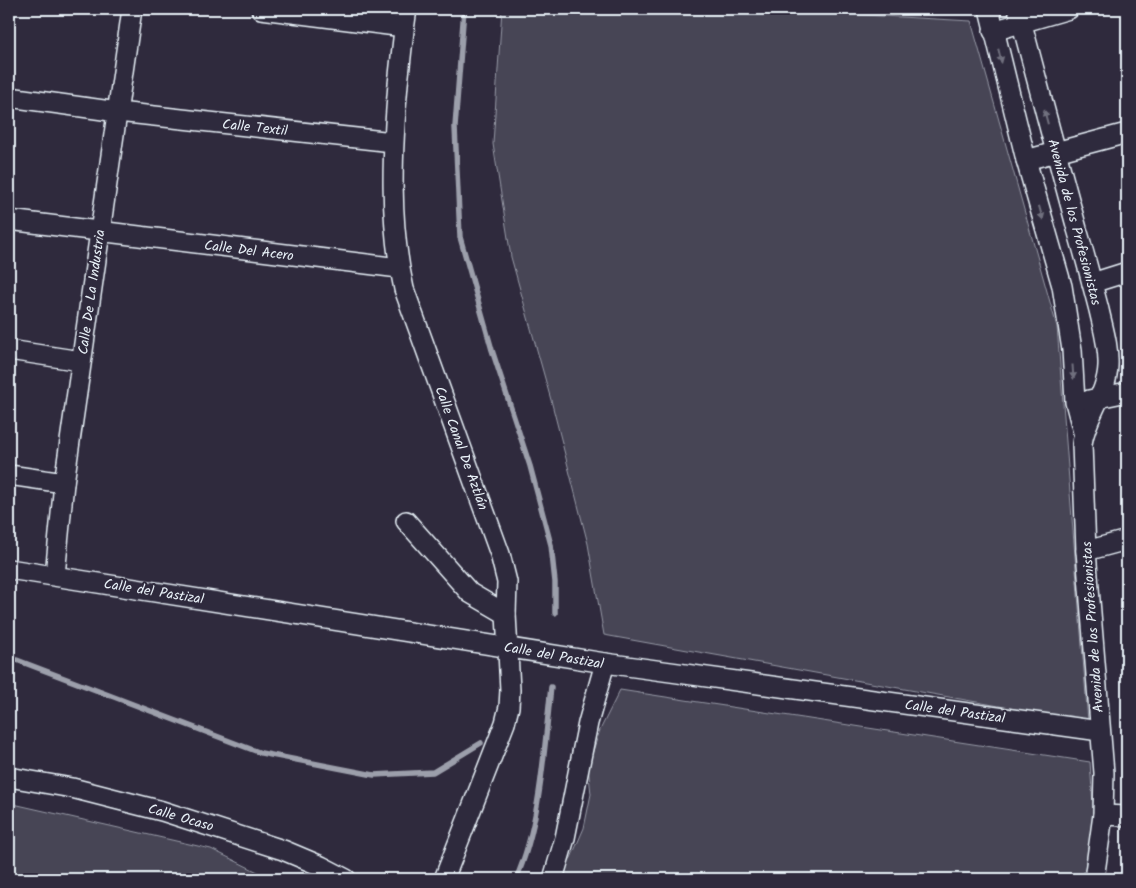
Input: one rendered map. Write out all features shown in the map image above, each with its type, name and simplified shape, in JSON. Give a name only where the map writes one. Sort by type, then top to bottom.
[{"type":"street","name":"Calle De La Industria","points":[[54,575],[64,483],[132,9]]},
{"type":"street","points":[[261,9],[404,27]]},
{"type":"street","name":"Calle Canal De Aztlán","points":[[407,9],[392,142],[393,206],[399,268],[404,289],[500,554],[507,582],[506,614],[510,690],[505,723],[444,879]]},
{"type":"street","name":"Avenida de los Profesionistas","points":[[989,9],[1026,160],[1062,286],[1072,350],[1075,402],[1083,432],[1081,466],[1086,551],[1104,773],[1102,815],[1094,879]]},
{"type":"street","points":[[993,31],[1020,15],[1070,9]]},
{"type":"street","name":"Avenida de los Profesionistas","points":[[1020,15],[1055,152],[1106,336],[1108,368],[1100,398],[1083,432]]},
{"type":"street","name":"Calle Textil","points":[[9,97],[118,112],[392,142]]},
{"type":"street","points":[[1026,160],[1127,133]]},
{"type":"street","name":"Calle Del Acero","points":[[9,220],[100,233],[399,268]]},
{"type":"street","points":[[1092,283],[1127,272]]},
{"type":"street","points":[[9,350],[81,361]]},
{"type":"street","points":[[1075,402],[1127,392]]},
{"type":"street","points":[[9,475],[64,483]]},
{"type":"street","points":[[406,521],[470,593],[506,614]]},
{"type":"street","points":[[1086,551],[1127,540]]},
{"type":"street","name":"Calle del Pastizal","points":[[9,569],[605,663],[1100,731]]},
{"type":"street","points":[[553,879],[565,838],[588,724],[605,663]]},
{"type":"street","name":"Calle Ocaso","points":[[9,777],[72,788],[172,814],[283,850],[346,879]]},
{"type":"street","points":[[1102,815],[1127,816]]},
{"type":"shaded area","points":[[502,9],[757,9],[971,21],[1057,327],[1088,722],[604,635],[588,544],[551,400],[511,257],[493,144]]},
{"type":"shaded area","points":[[620,690],[1090,762],[1094,819],[1083,879],[558,879],[559,873],[571,858],[584,828],[591,794],[588,766],[600,730]]},
{"type":"shaded area","points":[[9,803],[211,849],[272,879],[9,879]]},
{"type":"waterway","points":[[464,9],[455,127],[460,237],[492,350],[530,466],[551,545],[555,582],[555,613]]},
{"type":"waterway","points":[[9,657],[261,753],[374,775],[433,772],[481,743]]},
{"type":"waterway","points":[[516,879],[531,834],[536,810],[551,687]]}]
